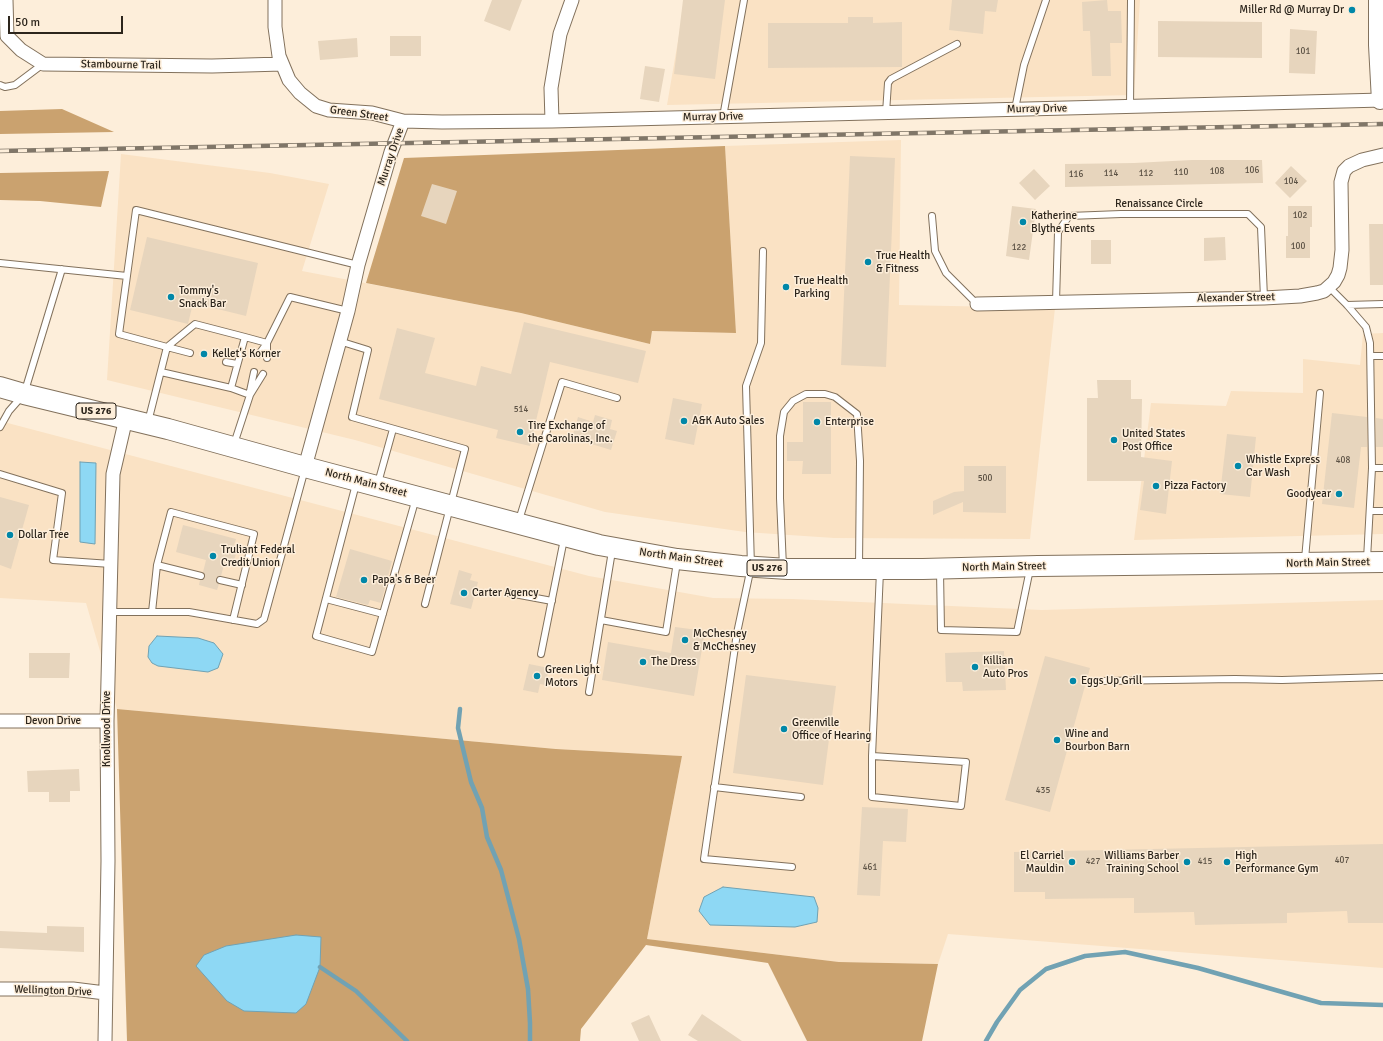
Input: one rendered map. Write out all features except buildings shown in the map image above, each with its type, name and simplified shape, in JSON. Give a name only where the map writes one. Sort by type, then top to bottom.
[{"type":"main road","name":"North Main Street","points":[[0,387],[126,418],[564,536],[677,559],[751,567],[859,569],[1375,562]]},
{"type":"street","points":[[6,0],[5,37],[21,50],[43,64]]},
{"type":"street","name":"Green Street","points":[[275,0],[275,27],[279,56],[289,80],[300,93],[316,106],[329,110],[372,113],[403,120]]},
{"type":"street","points":[[552,121],[551,88],[560,34],[572,0]]},
{"type":"street","points":[[1377,0],[1377,45],[1382,101]]},
{"type":"street","name":"Stambourne Trail","points":[[43,64],[212,66],[282,64]]},
{"type":"street","name":"Murray Drive","points":[[305,467],[348,311],[358,265],[391,152],[403,120],[442,122],[552,121],[1382,101]]},
{"type":"street","points":[[1330,287],[1338,275],[1340,268],[1342,250],[1341,182],[1344,171],[1349,166],[1362,160],[1383,155]]},
{"type":"street","name":"Alexander Street","points":[[977,304],[1264,298],[1312,294],[1324,291],[1330,287]]},
{"type":"street","name":"Knollwood Drive","points":[[105,1041],[108,861],[107,721],[113,474],[126,418]]},
{"type":"street","name":"Devon Drive","points":[[0,721],[107,721]]},
{"type":"street","name":"Wellington Drive","points":[[0,989],[73,989],[105,993]]},
{"type":"lane","points":[[723,117],[744,0]]},
{"type":"lane","points":[[1015,109],[1024,65],[1046,0]]},
{"type":"lane","points":[[1130,107],[1131,0]]},
{"type":"lane","points":[[886,113],[888,83],[891,79],[957,44]]},
{"type":"lane","points":[[0,85],[5,87],[15,85],[43,64]]},
{"type":"lane","points":[[190,353],[119,334],[136,210],[358,265]]},
{"type":"lane","name":"Renaissance Circle","points":[[1056,302],[1058,232],[1069,216],[1121,214],[1248,214],[1261,227],[1264,298]]},
{"type":"lane","points":[[932,216],[935,251],[937,256],[946,273],[977,304]]},
{"type":"lane","points":[[763,251],[761,343],[746,386],[751,567],[737,633],[704,859],[792,867]]},
{"type":"lane","points":[[0,263],[127,276]]},
{"type":"lane","points":[[0,427],[9,411],[24,394],[62,269]]},
{"type":"lane","points":[[1330,287],[1366,327],[1370,343],[1372,468],[1370,511],[1375,562]]},
{"type":"lane","points":[[260,354],[290,297],[348,311]]},
{"type":"lane","points":[[1347,305],[1383,304]]},
{"type":"lane","points":[[147,424],[167,347],[195,324],[267,343]]},
{"type":"lane","points":[[231,388],[245,337]]},
{"type":"lane","points":[[339,341],[368,350],[352,417],[465,449],[425,604]]},
{"type":"lane","points":[[267,343],[267,358]]},
{"type":"lane","points":[[1371,356],[1383,356]]},
{"type":"lane","points":[[226,362],[237,364]]},
{"type":"lane","points":[[161,372],[231,388],[250,395]]},
{"type":"lane","points":[[232,447],[250,395],[254,372]]},
{"type":"lane","points":[[250,395],[263,374]]},
{"type":"lane","points":[[518,524],[562,382],[616,398]]},
{"type":"lane","points":[[1305,563],[1320,393]]},
{"type":"lane","points":[[783,568],[780,498],[780,436],[784,412],[793,401],[806,394],[824,394],[835,397],[857,414],[860,461],[859,569]]},
{"type":"lane","points":[[377,486],[393,429]]},
{"type":"lane","points":[[110,612],[189,612],[257,624],[264,619],[305,467]]},
{"type":"lane","points":[[1372,468],[1383,468]]},
{"type":"lane","points":[[0,474],[62,493],[53,560],[111,564]]},
{"type":"lane","points":[[357,481],[316,636],[372,652],[416,497]]},
{"type":"lane","points":[[1370,511],[1383,511]]},
{"type":"lane","points":[[152,612],[157,566],[171,512],[254,534],[233,620]]},
{"type":"lane","points":[[541,654],[564,536]]},
{"type":"lane","points":[[589,692],[613,547]]},
{"type":"lane","points":[[601,620],[666,632],[677,559]]},
{"type":"lane","points":[[157,566],[201,576]]},
{"type":"lane","points":[[940,569],[941,630],[1017,632],[1030,567]]},
{"type":"lane","points":[[872,756],[966,762],[961,806],[872,797],[872,756],[880,569]]},
{"type":"lane","points":[[220,580],[242,585]]},
{"type":"lane","points":[[509,593],[552,601]]},
{"type":"lane","points":[[326,599],[383,614]]},
{"type":"lane","points":[[1102,681],[1235,679],[1282,680],[1383,677]]},
{"type":"lane","points":[[714,787],[801,797]]},
{"type":"shaded area","points":[[685,0],[1140,0],[1134,95],[667,105]]},
{"type":"shaded area","points":[[62,109],[114,132],[0,134],[0,111]]},
{"type":"shaded area","points":[[901,140],[899,305],[1055,308],[1030,539],[834,538],[745,532],[605,512],[355,440],[107,380],[121,154],[270,173],[329,184],[302,271],[521,313],[650,344],[652,331],[736,333],[725,146]]},
{"type":"shaded area","points":[[725,146],[736,333],[652,331],[650,344],[521,313],[366,283],[404,158]]},
{"type":"shaded area","points":[[109,171],[101,207],[40,201],[0,200],[0,173]]},
{"type":"shaded area","points":[[1383,333],[1383,534],[1134,540],[1151,403],[1226,406],[1231,391],[1303,393],[1303,359],[1360,365],[1363,334]]},
{"type":"shaded area","points":[[0,421],[589,576],[713,598],[792,599],[1042,610],[1383,600],[1383,968],[948,934],[938,964],[839,962],[647,939],[682,756],[556,749],[117,709],[86,603],[0,598]]},
{"type":"shaded area","points":[[117,709],[556,749],[682,756],[647,939],[839,962],[938,964],[922,1041],[807,1041],[768,963],[646,945],[581,1029],[580,1041],[127,1041]]},
{"type":"water","points":[[80,462],[96,463],[95,544],[80,542]]},
{"type":"water","points":[[157,636],[198,638],[214,643],[223,654],[218,668],[208,672],[158,666],[152,663],[148,657],[149,646]]},
{"type":"water","points":[[723,887],[814,897],[818,908],[817,922],[795,927],[710,925],[699,911],[704,897]]},
{"type":"water","points":[[296,935],[321,937],[320,967],[306,1004],[296,1013],[244,1011],[227,1001],[196,966],[204,955],[226,946]]},
{"type":"waterway","points":[[460,709],[458,728],[471,782],[482,808],[487,837],[501,870],[519,939],[528,989],[530,1041]]},
{"type":"waterway","points":[[986,1041],[997,1022],[1020,990],[1046,969],[1085,956],[1125,952],[1198,968],[1321,1003],[1383,1005]]},
{"type":"waterway","points":[[320,967],[356,991],[407,1041]]},
{"type":"railway","points":[[0,151],[1383,124]]},
{"type":"place","name":"Miller Rd @ Murray Dr","points":[[1352,10]]},
{"type":"place","name":"Katherine Blythe Events","points":[[1023,222]]},
{"type":"place","name":"True Health & Fitness","points":[[868,262]]},
{"type":"place","name":"True Health Parking","points":[[786,287]]},
{"type":"place","name":"Tommy's Snack Bar","points":[[171,297]]},
{"type":"place","name":"Kellet's Korner","points":[[204,354]]},
{"type":"place","name":"A&K Auto Sales","points":[[684,421]]},
{"type":"place","name":"Enterprise","points":[[817,422]]},
{"type":"place","name":"Tire Exchange of the Carolinas, Inc.","points":[[520,432]]},
{"type":"place","name":"United States Post Office","points":[[1114,440]]},
{"type":"place","name":"Whistle Express Car Wash","points":[[1238,466]]},
{"type":"place","name":"Pizza Factory","points":[[1156,486]]},
{"type":"place","name":"Goodyear","points":[[1339,494]]},
{"type":"place","name":"Dollar Tree","points":[[10,535]]},
{"type":"place","name":"Truliant Federal Credit Union","points":[[213,556]]},
{"type":"place","name":"Papa's & Beer","points":[[364,580]]},
{"type":"place","name":"Carter Agency","points":[[464,593]]},
{"type":"place","name":"McChesney & McChesney","points":[[685,640]]},
{"type":"place","name":"The Dress","points":[[643,662]]},
{"type":"place","name":"Killian Auto Pros","points":[[975,667]]},
{"type":"place","name":"Green Light Motors","points":[[537,676]]},
{"type":"place","name":"Eggs Up Grill","points":[[1073,681]]},
{"type":"place","name":"Greenville Office of Hearing","points":[[784,729]]},
{"type":"place","name":"Wine and Bourbon Barn","points":[[1057,740]]},
{"type":"place","name":"El Carriel Mauldin","points":[[1072,862]]},
{"type":"place","name":"Williams Barber Training School","points":[[1187,862]]},
{"type":"place","name":"High Performance Gym","points":[[1227,862]]}]
